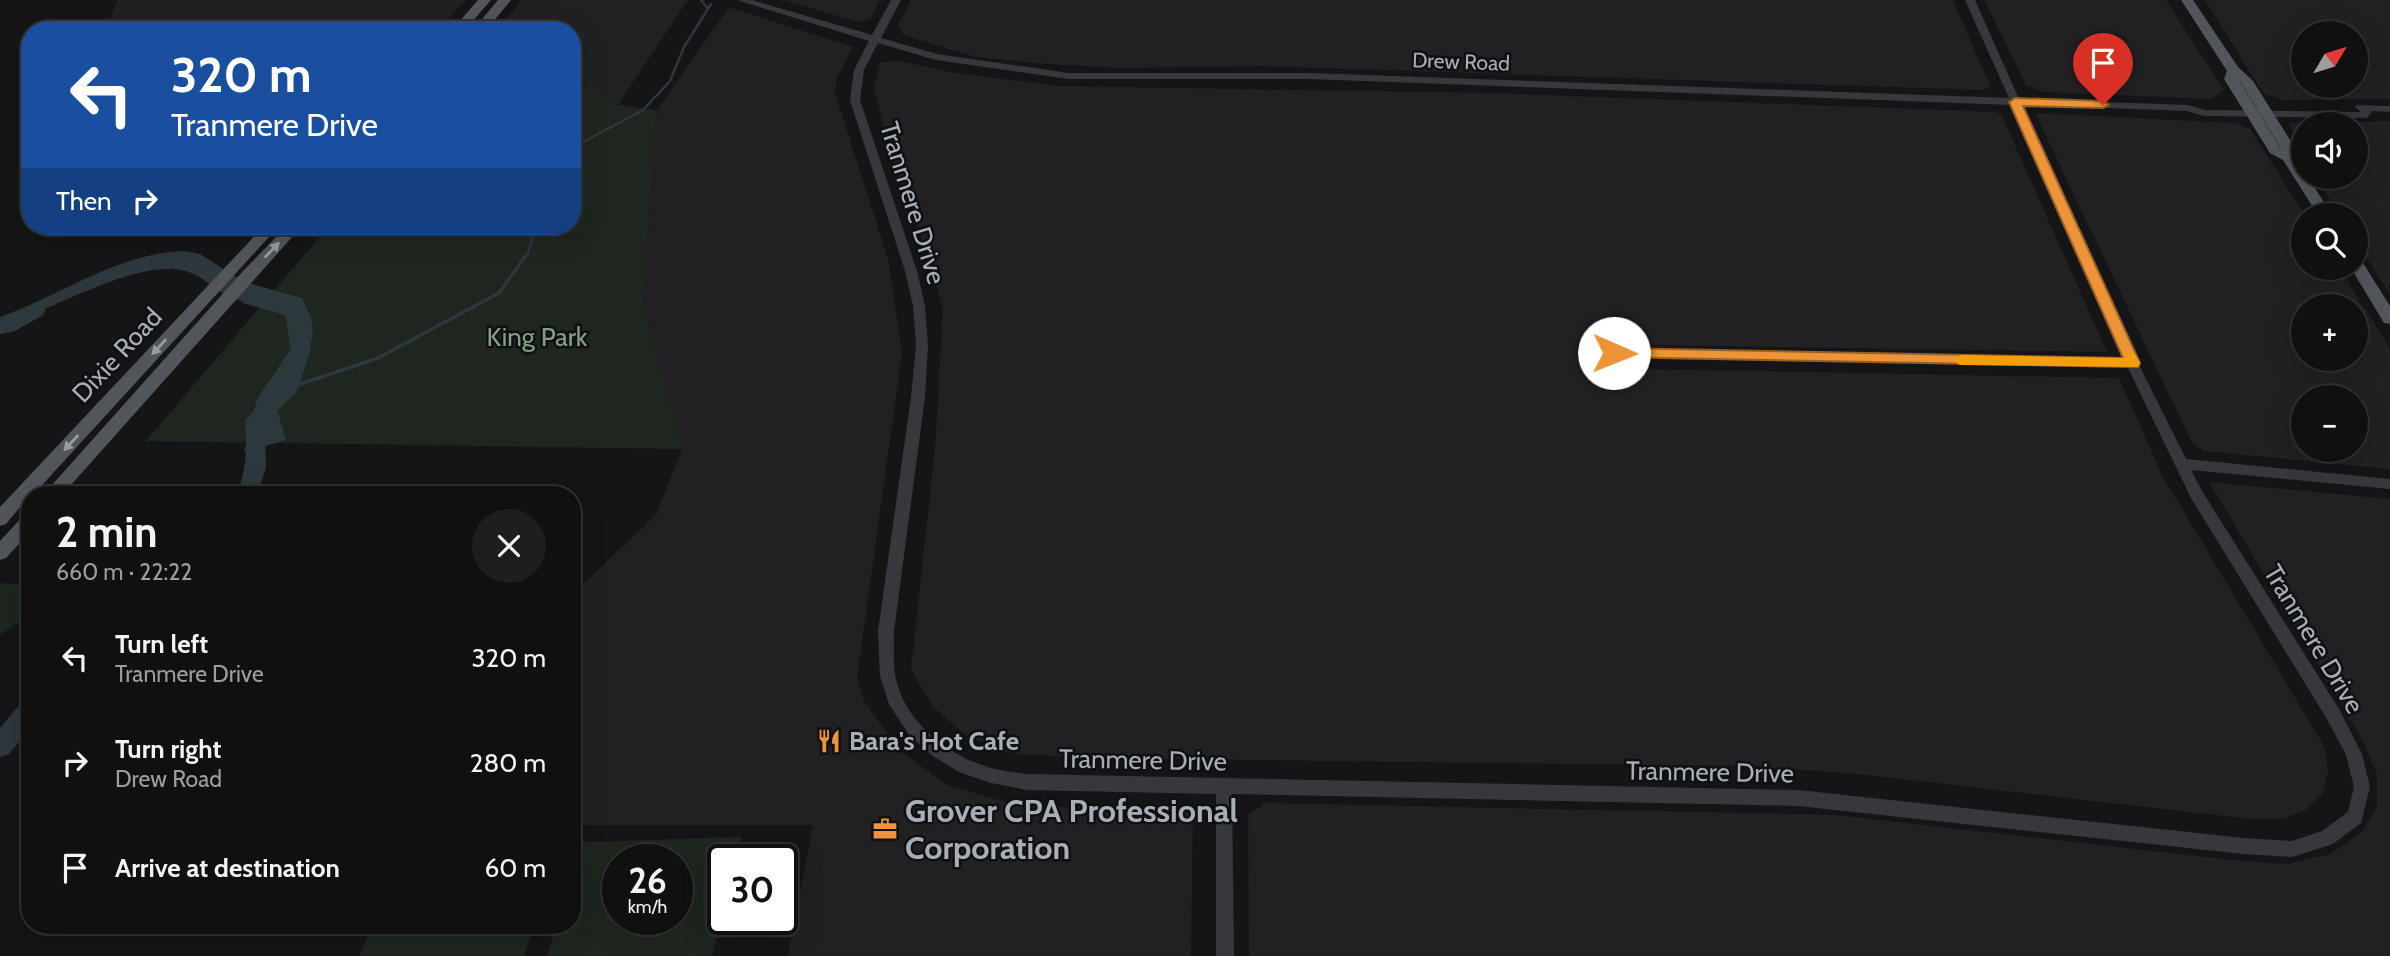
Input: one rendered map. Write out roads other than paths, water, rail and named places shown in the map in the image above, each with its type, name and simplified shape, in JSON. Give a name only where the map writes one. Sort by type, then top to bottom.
[{"type":"main road","points":[[466,21],[485,0]]},
{"type":"main road","points":[[487,21],[505,0]]},
{"type":"main road","points":[[2187,0],[2233,70],[2231,79],[2257,109],[2275,150],[2288,157],[2317,203]]},
{"type":"main road","name":"Dixie Road","points":[[59,486],[210,305],[233,267],[263,235]]},
{"type":"main road","name":"Dixie Road","points":[[32,486],[210,305],[248,274],[286,235]]},
{"type":"main road","points":[[2366,280],[2390,319]]},
{"type":"main road","name":"Dixie Road","points":[[0,519],[21,498]]},
{"type":"main road","points":[[0,553],[21,530]]},
{"type":"street","name":"Drew Road","points":[[742,0],[936,57],[1069,76],[1310,76],[2188,108],[2204,113],[2257,109],[2364,115],[2368,109],[2390,109]]},
{"type":"street","name":"Tranmere Drive","points":[[895,0],[859,70],[855,100],[911,271],[919,306],[922,345],[918,397],[886,631],[891,690],[911,726],[946,757],[980,773],[1027,782],[1798,798],[2244,846],[2292,849],[2327,838],[2355,817],[2362,787],[2354,754],[2333,714],[2196,494],[2132,363],[1970,0]]},
{"type":"street","points":[[1614,353],[2132,363]]},
{"type":"street","points":[[2183,464],[2390,484]]},
{"type":"street","points":[[1224,786],[1225,956]]},
{"type":"waterway","points":[[701,0],[708,9]]},
{"type":"waterway","points":[[708,9],[711,4]]},
{"type":"waterway","points":[[581,143],[643,110],[670,81],[684,47],[708,9]]},
{"type":"waterway","points":[[527,255],[534,235]]},
{"type":"waterway","points":[[289,388],[378,358],[499,293],[527,254]]},
{"type":"waterway","points":[[250,299],[294,311],[301,350],[289,388],[255,420],[256,468],[251,486]]},
{"type":"waterway","points":[[0,327],[8,326],[36,310]]},
{"type":"waterway","points":[[0,746],[21,721]]},
{"type":"place","name":"Bara's Hot Cafe","points":[[829,741]]},
{"type":"place","name":"Grover CPA Professional Corporation","points":[[885,829]]},
{"type":"park label","name":"King Park","points":[[537,337]]}]
